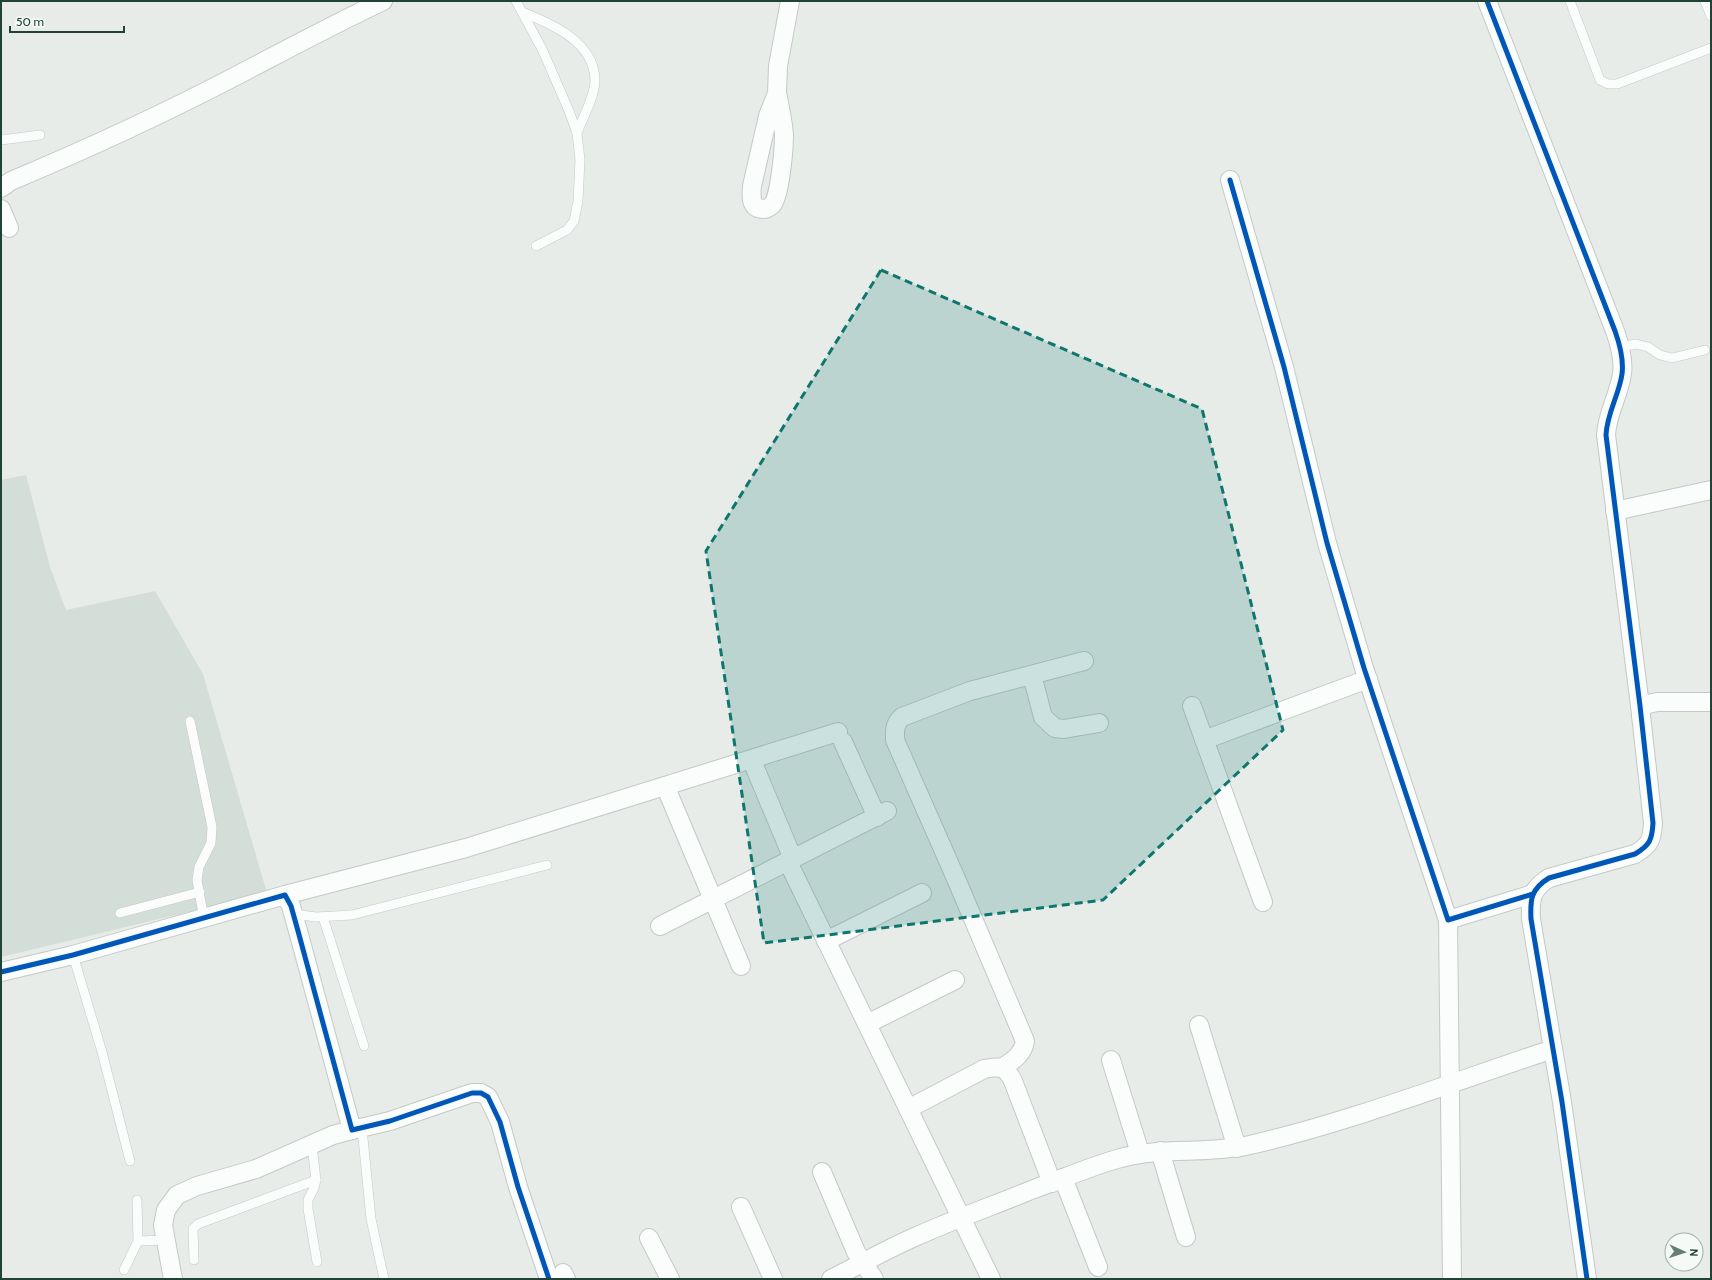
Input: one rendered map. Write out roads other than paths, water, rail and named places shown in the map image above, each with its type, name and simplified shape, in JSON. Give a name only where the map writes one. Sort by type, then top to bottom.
[{"type":"street","points":[[1,188],[11,181],[125,131],[383,1]]},
{"type":"street","points":[[776,93],[782,114],[784,136],[777,194],[772,205],[766,209],[758,208],[753,205],[751,197],[752,186],[768,116],[776,93],[778,66],[790,1]]},
{"type":"street","points":[[1487,1],[1620,347],[1623,366],[1622,376],[1608,417],[1606,435],[1640,706],[1653,824],[1652,837],[1646,847],[1636,854],[1549,878],[1537,886],[1530,905],[1531,919],[1562,1102],[1587,1279]]},
{"type":"street","points":[[1230,180],[1284,367],[1327,543],[1368,679],[1448,920],[1449,1084],[1452,1164],[1452,1279]]},
{"type":"street","points":[[1,209],[9,228]]},
{"type":"street","points":[[1615,511],[1711,490]]},
{"type":"street","points":[[1002,1068],[1017,1057],[1024,1048],[1025,1042],[895,740],[895,729],[897,722],[902,717],[970,691],[1084,661]]},
{"type":"street","points":[[1032,675],[1043,717],[1056,728],[1064,729],[1099,723]]},
{"type":"street","points":[[1204,740],[1368,679]]},
{"type":"street","points":[[1640,706],[1657,702],[1711,702]]},
{"type":"street","points":[[1192,706],[1263,902]]},
{"type":"street","points":[[1,972],[72,955],[285,895],[466,848],[841,737],[882,814],[660,926]]},
{"type":"street","points":[[755,768],[790,860],[826,941],[991,1279]]},
{"type":"street","points":[[669,796],[740,966]]},
{"type":"street","points":[[826,941],[922,893]]},
{"type":"street","points":[[1448,920],[1533,894]]},
{"type":"street","points":[[285,895],[293,914],[357,1129]]},
{"type":"street","points":[[867,1024],[955,980]]},
{"type":"street","points":[[1200,1025],[1237,1148]]},
{"type":"street","points":[[831,1279],[915,1236],[1116,1159],[1140,1153],[1160,1151],[1204,1151],[1237,1148],[1328,1124],[1553,1049]]},
{"type":"street","points":[[1111,1060],[1140,1153]]},
{"type":"street","points":[[908,1109],[984,1069],[993,1067],[1002,1068],[1008,1072],[1098,1267]]},
{"type":"street","points":[[173,1279],[163,1225],[166,1210],[177,1195],[197,1186],[256,1169],[333,1135],[390,1121],[472,1093],[481,1093],[488,1097],[500,1122],[518,1187],[559,1277]]},
{"type":"street","points":[[1160,1151],[1186,1237]]},
{"type":"street","points":[[822,1172],[856,1252],[874,1279]]},
{"type":"street","points":[[740,1207],[773,1279]]},
{"type":"street","points":[[649,1238],[670,1279]]},
{"type":"lane","points":[[516,1],[543,51],[569,111],[577,133],[580,160],[579,194],[574,221],[567,230],[536,246]]},
{"type":"lane","points":[[1570,1],[1600,80],[1608,84],[1617,84],[1711,48]]},
{"type":"lane","points":[[1705,1],[1711,16]]},
{"type":"lane","points":[[522,12],[552,24],[566,33],[585,51],[593,65],[595,82],[590,102],[577,133]]},
{"type":"lane","points":[[1,140],[40,135]]},
{"type":"lane","points":[[1620,347],[1636,344],[1648,347],[1660,355],[1672,358],[1705,350]]},
{"type":"lane","points":[[190,721],[212,827],[211,843],[199,867],[197,880],[204,919]]},
{"type":"lane","points":[[293,914],[323,917],[352,915],[546,865]]},
{"type":"lane","points":[[120,913],[200,892]]},
{"type":"lane","points":[[323,917],[364,1046]]},
{"type":"lane","points":[[72,955],[102,1052],[130,1161]]},
{"type":"lane","points":[[357,1129],[371,1220],[384,1279]]},
{"type":"lane","points":[[312,1145],[316,1180],[308,1200],[317,1262]]},
{"type":"lane","points":[[194,1260],[193,1229],[198,1224],[316,1180]]},
{"type":"lane","points":[[124,1270],[138,1242],[137,1200]]},
{"type":"lane","points":[[138,1242],[166,1240]]}]
